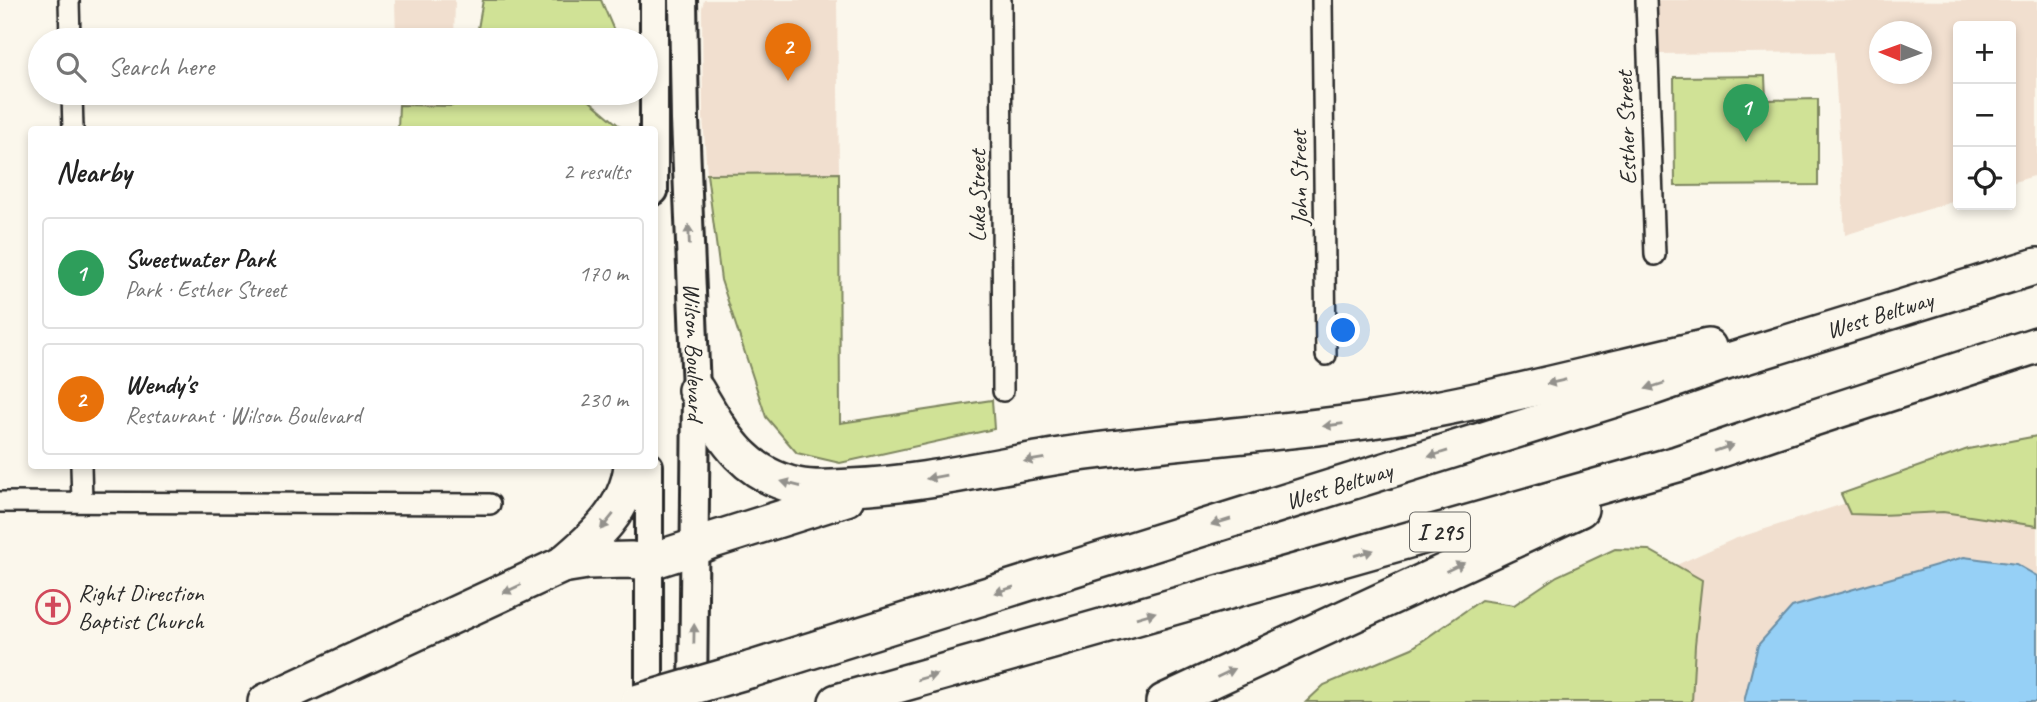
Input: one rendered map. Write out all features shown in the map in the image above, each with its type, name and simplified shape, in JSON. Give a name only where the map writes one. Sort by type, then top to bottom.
[{"type":"highway","name":"West Beltway","points":[[639,702],[749,670],[2037,266]]},
{"type":"highway","points":[[696,390],[732,448],[751,465],[774,479],[822,489],[883,486],[1079,453],[1375,419],[1476,400],[1727,342],[1766,349]]},
{"type":"highway","name":"I 295","points":[[837,702],[1677,464],[2037,345]]},
{"type":"highway","points":[[1164,702],[1677,464]]},
{"type":"highway","points":[[266,702],[562,565],[594,538],[615,513],[625,495],[632,469]]},
{"type":"highway","points":[[562,565],[587,561],[648,562],[883,486]]},
{"type":"main road","points":[[654,0],[654,28]]},
{"type":"main road","name":"Wilson Boulevard","points":[[683,0],[696,390],[693,702]]},
{"type":"main road","points":[[654,105],[654,126]]},
{"type":"main road","points":[[649,469],[649,702]]},
{"type":"street","points":[[69,0],[70,28]]},
{"type":"street","name":"Luke Street","points":[[1000,0],[1003,391]]},
{"type":"street","name":"John Street","points":[[1322,0],[1326,355]]},
{"type":"street","name":"Esther Street","points":[[1646,0],[1655,255]]},
{"type":"street","points":[[72,105],[73,126]]},
{"type":"street","points":[[81,469],[82,502]]},
{"type":"street","points":[[0,502],[490,504]]},
{"type":"shaded area","points":[[395,0],[455,0],[454,28],[396,28]]},
{"type":"shaded area","points":[[704,0],[837,0],[839,173],[707,174],[703,117]]},
{"type":"shaded area","points":[[1653,0],[2037,1],[2037,175],[2016,181],[2016,21],[1953,21],[1953,202],[1845,235],[1834,52],[1657,54]]},
{"type":"shaded area","points":[[399,105],[452,105],[452,106]]},
{"type":"shaded area","points":[[2037,442],[2037,702],[1373,702],[1734,539]]},
{"type":"green space","points":[[483,0],[601,0],[613,28],[478,28]]},
{"type":"green space","points":[[1765,76],[1766,100],[1818,99],[1818,185],[1675,186],[1674,77]]},
{"type":"green space","points":[[399,105],[595,105],[619,126],[398,126]]},
{"type":"green space","points":[[839,173],[840,423],[992,400],[994,429],[840,463],[797,453],[766,417],[721,280],[707,174]]},
{"type":"green space","points":[[2037,436],[2037,526],[1943,512],[1850,514],[1841,494],[1968,449]]},
{"type":"green space","points":[[1615,549],[1649,550],[1702,580],[1692,702],[1306,702],[1324,685],[1412,648],[1481,600],[1514,605],[1557,576]]},
{"type":"water","points":[[1964,557],[2016,564],[2037,576],[2037,702],[1744,702],[1758,645],[1792,607]]},
{"type":"place","name":"Wendy's","points":[[788,81]]},
{"type":"place","name":"Sweetwater Park","points":[[1746,142]]},
{"type":"place","name":"Right Direction Baptist Church","points":[[53,607]]}]
